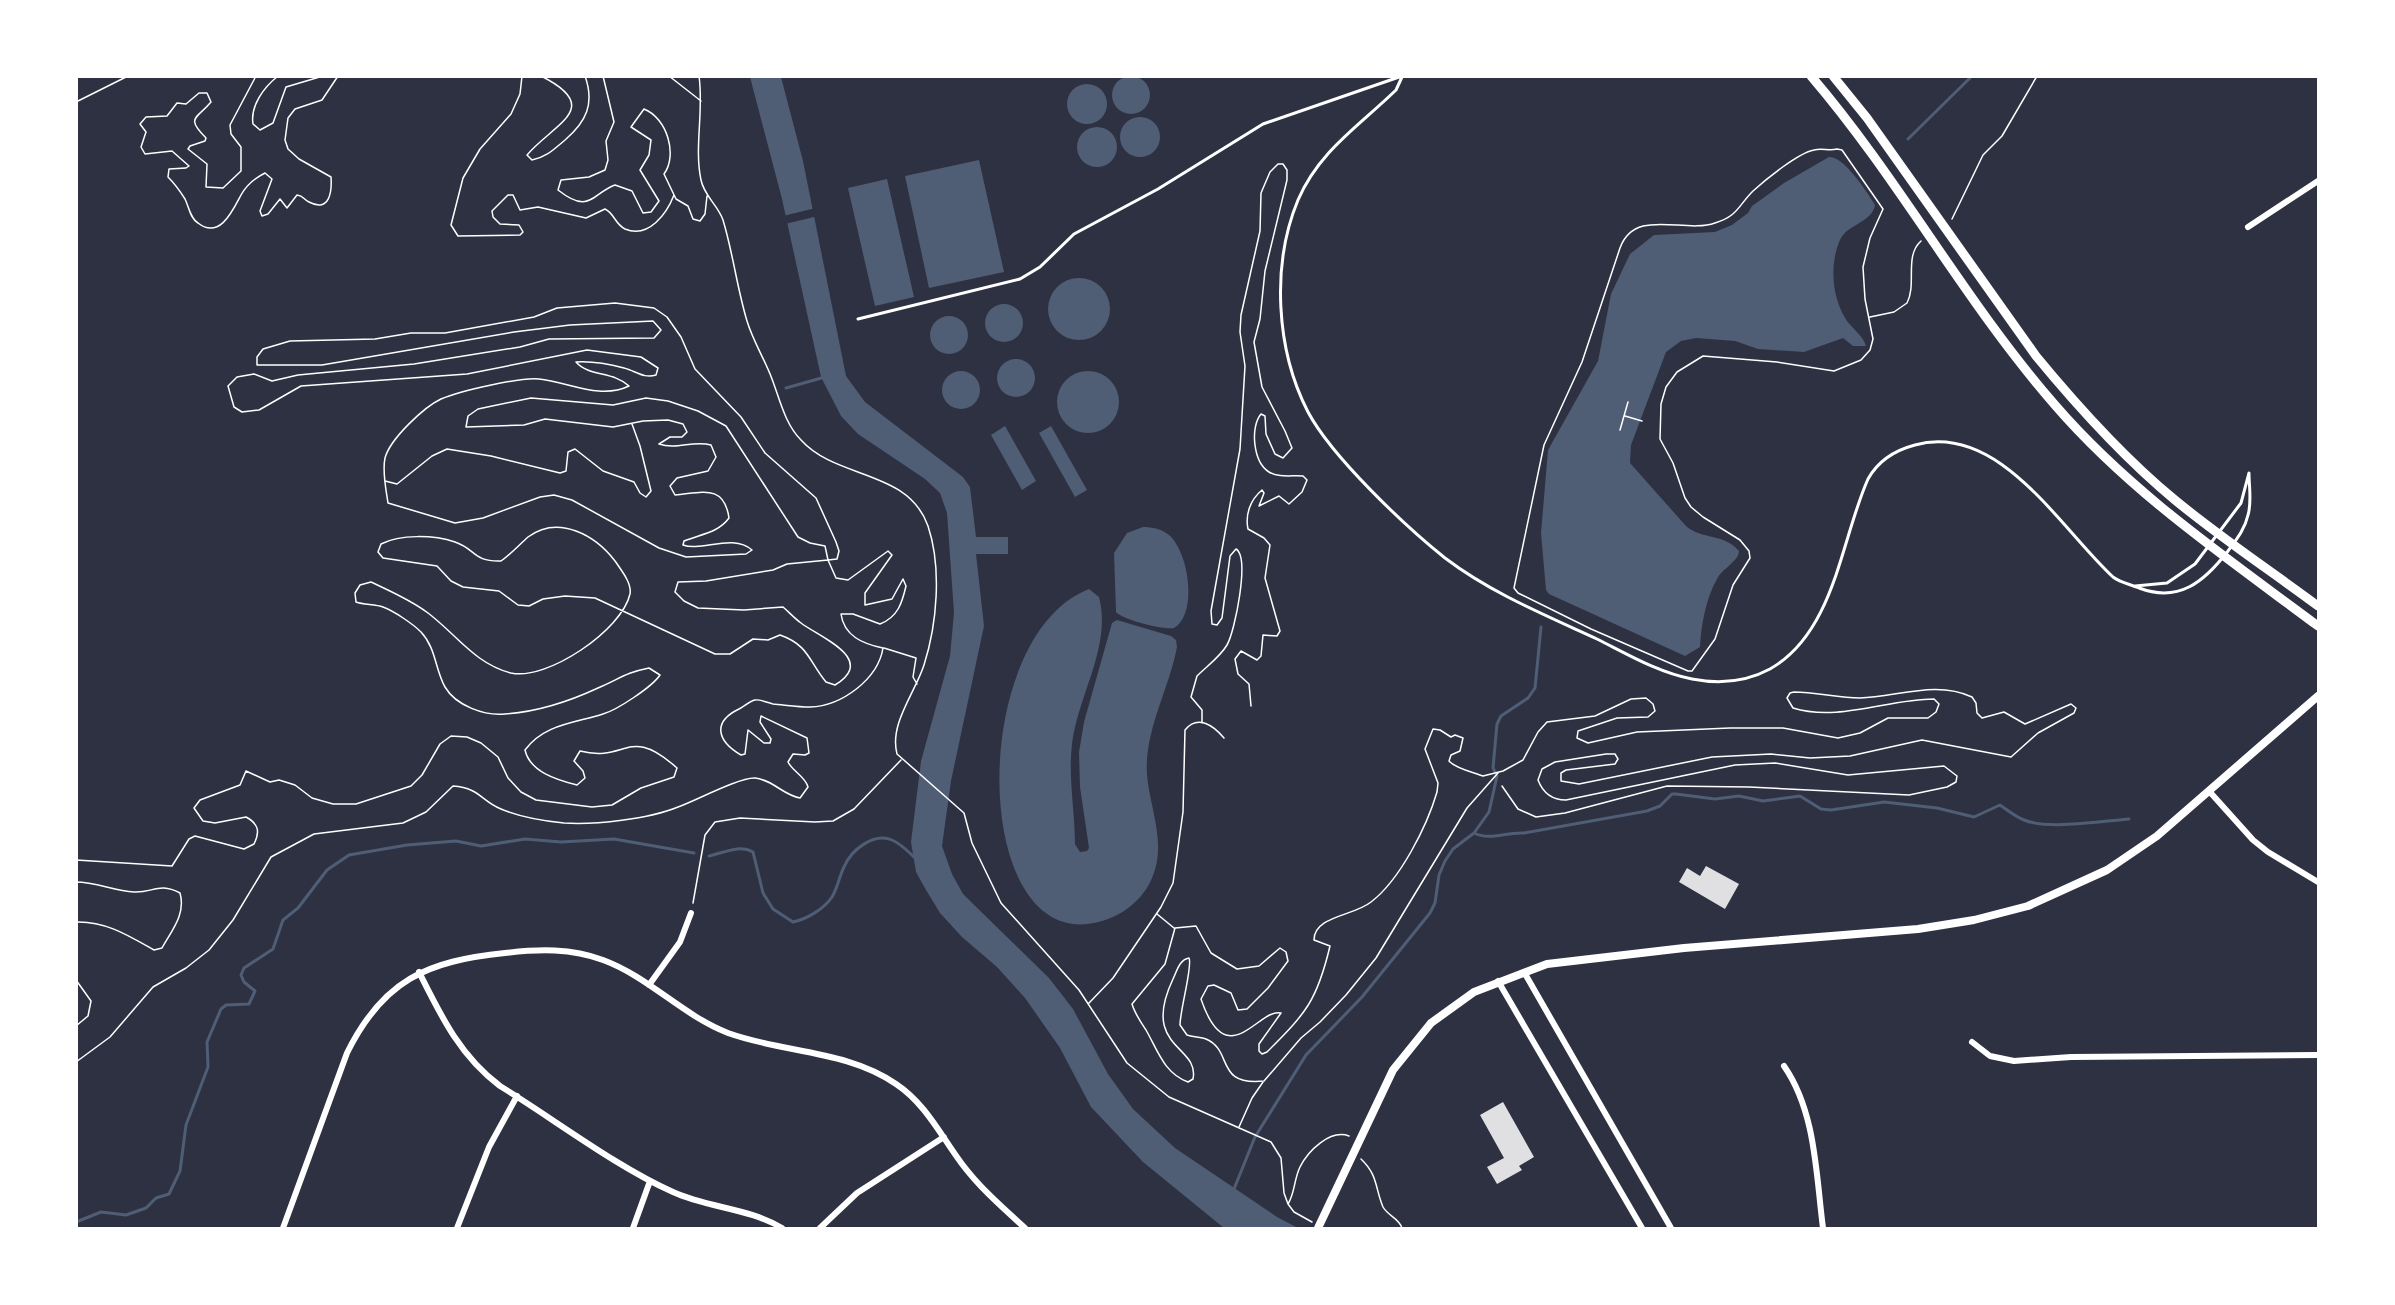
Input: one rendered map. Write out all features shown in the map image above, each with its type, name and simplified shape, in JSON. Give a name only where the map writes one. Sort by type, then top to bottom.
[{"type":"main road","points":[[1811,76],[1854,131],[2019,362],[2055,405],[2138,488],[2224,556],[2319,626]]},
{"type":"main road","points":[[1833,76],[1867,118],[2036,356],[2057,381],[2146,474],[2176,501],[2319,606]]},
{"type":"street","points":[[2248,227],[2319,181]]},
{"type":"street","points":[[1317,1226],[1324,1217],[1386,1081],[1416,1039],[1457,1002],[1498,981],[1547,964],[1684,948],[1974,921],[2045,899],[2107,870],[2157,836],[2319,696]]},
{"type":"street","points":[[2209,791],[2260,846],[2319,882]]},
{"type":"street","points":[[649,985],[680,942],[691,913]]},
{"type":"street","points":[[283,1228],[347,1053],[358,1030],[383,998],[419,972],[469,956],[556,950],[604,960],[649,985],[711,1026],[733,1034],[843,1060],[880,1074],[914,1098],[971,1175],[1025,1228]]},
{"type":"street","points":[[419,972],[447,1027],[467,1058],[482,1073],[650,1181],[698,1202],[754,1215],[782,1228]]},
{"type":"street","points":[[1524,972],[1671,1228]]},
{"type":"street","points":[[1498,981],[1642,1228]]},
{"type":"street","points":[[1972,1042],[1990,1056],[2014,1061],[2071,1056],[2319,1055]]},
{"type":"street","points":[[1784,1066],[1797,1084],[1804,1103],[1814,1155],[1823,1228]]},
{"type":"street","points":[[457,1228],[489,1147],[517,1096]]},
{"type":"street","points":[[820,1228],[857,1193],[944,1137]]},
{"type":"street","points":[[633,1228],[650,1181]]},
{"type":"lane","points":[[858,319],[940,301],[1020,279],[1040,267],[1078,232],[1158,189],[1263,124],[1402,76]]},
{"type":"lane","points":[[1402,76],[1396,90],[1328,151],[1303,189],[1292,216],[1283,266],[1283,328],[1289,363],[1298,391],[1323,436],[1402,519],[1460,569],[1527,606],[1676,675],[1702,681],[1744,679],[1777,664],[1812,624],[1838,573],[1861,498],[1874,470],[1899,450],[1938,440],[1971,446],[1997,461],[2041,500],[2113,577],[2135,586],[2157,594],[2179,591],[2202,579],[2234,543],[2249,511],[2249,473],[2241,503],[2190,569],[2172,581],[2151,587],[2135,586]]},
{"type":"path","points":[[76,102],[128,76]]},
{"type":"path","points":[[256,76],[230,125],[231,134],[242,147],[241,171],[223,188],[206,187],[207,164],[188,150],[190,146],[205,141],[206,138],[195,126],[194,119],[198,112],[211,102],[207,93],[199,93],[186,104],[177,103],[167,116],[146,117],[140,124],[146,132],[141,147],[146,154],[172,150],[187,162],[189,166],[186,168],[169,169],[168,177],[182,195],[198,224],[207,227],[220,226],[248,186],[265,173],[272,179],[260,211],[262,216],[268,214],[280,199],[287,208],[297,195],[314,203],[322,203],[329,199],[333,193],[331,177],[299,159],[288,149],[285,140],[288,118],[296,109],[322,100],[338,76]]},
{"type":"path","points":[[278,76],[266,88],[253,110],[253,124],[260,130],[273,123],[286,87],[323,76]]},
{"type":"path","points":[[522,76],[520,94],[511,114],[480,149],[463,178],[451,225],[459,236],[520,235],[523,232],[519,225],[500,224],[493,218],[492,211],[508,195],[513,195],[520,210],[538,207],[586,218],[605,209],[625,229],[637,231],[656,222],[668,210],[674,194]]},
{"type":"path","points":[[541,76],[563,90],[572,102],[572,109],[562,124],[527,155],[532,160],[552,153],[577,130],[587,116],[590,101],[585,76]]},
{"type":"path","points":[[603,76],[614,122],[606,141],[607,165],[605,170],[589,177],[561,180],[558,190],[574,200],[585,201],[595,199],[606,188],[615,184],[632,191],[643,213],[651,212],[659,201],[643,179],[640,170],[649,155],[651,140],[631,127],[644,109],[652,112],[664,128],[671,159],[664,174],[679,202],[687,206],[693,219],[700,221],[705,214],[707,196]]},
{"type":"path","points":[[669,76],[693,97],[702,101]]},
{"type":"path","points":[[699,76],[702,101],[700,172],[707,196],[722,216],[749,327],[794,432],[805,445],[833,464],[882,480],[902,492],[917,507],[927,526],[934,568],[935,602],[930,643],[917,684],[897,729],[896,752],[901,760],[962,811],[972,843],[1001,903],[1088,1004],[1123,1058],[1154,1087],[1175,1100],[1265,1139],[1275,1146],[1280,1155],[1284,1193],[1288,1204],[1294,1212],[1317,1226]]},
{"type":"path","points":[[1949,222],[1956,214],[1983,155],[2002,136],[2037,76]]},
{"type":"path","points":[[1814,150],[1842,150],[1882,205],[1882,213],[1870,238],[1863,267],[1869,317],[1873,339],[1870,350],[1857,363],[1841,369],[1816,369],[1777,362],[1707,355],[1677,372],[1670,379],[1661,404],[1660,439],[1673,463],[1685,498],[1691,507],[1703,517],[1740,540],[1750,556],[1733,585],[1715,639],[1692,671],[1673,667],[1515,590],[1533,490],[1544,445],[1582,362],[1620,248],[1627,235],[1648,224],[1702,227],[1718,223],[1738,212],[1755,189],[1803,156],[1814,150]]},
{"type":"path","points":[[1202,723],[1202,710],[1191,697],[1197,676],[1227,644],[1237,615],[1241,562],[1238,549],[1235,549],[1230,556],[1222,618],[1217,625],[1211,622],[1242,433],[1245,366],[1240,332],[1241,315],[1260,231],[1262,186],[1274,167],[1283,164],[1287,170],[1287,180],[1265,271],[1260,319],[1254,342],[1262,387],[1286,431],[1292,448],[1283,458],[1275,454],[1266,434],[1265,416],[1261,414],[1258,418],[1256,450],[1262,466],[1268,471],[1280,476],[1303,476],[1307,480],[1302,492],[1289,504],[1279,496],[1260,506],[1264,493],[1258,492],[1247,514],[1248,529],[1251,533],[1264,538],[1270,545],[1265,578],[1280,631],[1277,636],[1263,635],[1261,656],[1257,660],[1241,651],[1235,660],[1238,674],[1249,684],[1251,706]]},
{"type":"path","points":[[1869,317],[1894,312],[1907,303],[1912,285],[1913,251],[1924,240]]},
{"type":"path","points":[[76,860],[172,866],[189,839],[195,836],[244,849],[254,844],[258,836],[258,828],[254,821],[246,817],[215,823],[203,821],[194,808],[201,800],[240,784],[246,771],[270,782],[279,780],[295,785],[312,798],[333,804],[357,804],[411,786],[423,775],[440,744],[451,736],[467,737],[481,743],[498,757],[508,778],[521,792],[536,800],[592,807],[612,806],[641,788],[674,777],[677,768],[665,758],[637,744],[624,746],[608,754],[580,751],[574,760],[583,771],[585,778],[577,785],[536,768],[527,758],[525,750],[532,740],[542,734],[582,717],[604,714],[653,685],[660,675],[649,668],[626,672],[601,687],[546,706],[505,714],[480,712],[457,699],[445,688],[433,651],[421,632],[382,606],[356,602],[354,593],[360,585],[371,582],[424,610],[446,627],[465,650],[500,670],[516,674],[543,671],[575,652],[612,625],[622,609],[630,594],[629,584],[620,568],[584,533],[566,528],[547,529],[530,536],[501,561],[484,562],[457,543],[427,538],[391,539],[381,544],[378,552],[383,558],[437,566],[451,581],[463,587],[499,591],[518,605],[530,606],[543,599],[566,596],[595,598],[622,609],[715,654],[730,654],[753,639],[768,640],[780,635],[791,639],[803,649],[813,660],[826,682],[835,685],[849,672],[850,663],[846,652],[800,622],[783,607],[744,610],[698,608],[684,601],[675,592],[678,582],[706,581],[773,570],[788,564],[828,560],[837,559],[839,551],[826,515],[816,498],[765,453],[741,417],[695,369],[681,337],[667,317],[654,308],[615,303],[556,308],[534,317],[445,333],[411,333],[375,339],[290,341],[263,349],[257,357],[257,365],[321,365],[570,325],[653,321],[662,330],[654,339],[549,339],[414,364],[298,375],[272,381],[254,374],[237,377],[228,386],[234,407],[242,412],[259,410],[300,386],[467,374],[587,350],[641,357],[658,368],[656,375],[650,377],[626,368],[588,361],[576,362],[582,368],[621,378],[629,386],[614,391],[585,389],[537,378],[440,400],[410,424],[393,442],[385,458],[384,481],[388,503],[455,523],[483,518],[540,496],[554,495],[572,500],[659,548],[686,557],[739,556],[752,550],[744,544],[704,544],[690,548],[683,545],[684,541],[720,530],[729,518],[728,507],[720,496],[706,491],[675,495],[669,486],[677,478],[708,471],[716,457],[711,445],[701,442],[671,448],[659,444],[670,437],[682,437],[687,432],[683,424],[668,420],[613,427],[546,419],[524,425],[466,427],[468,416],[478,409],[531,398],[558,398],[614,405],[646,398],[668,401],[698,411],[726,426],[798,537],[810,543],[825,546],[828,560],[836,578],[848,579],[879,555],[888,551],[892,555],[865,593],[865,605],[892,599],[903,579],[906,586],[903,599],[890,620],[880,624],[853,614],[841,614],[843,627],[867,645],[915,657],[913,676],[917,684]]},
{"type":"path","points":[[1620,430],[1628,402]]},
{"type":"path","points":[[1624,416],[1642,421]]},
{"type":"path","points":[[384,481],[397,484],[432,456],[447,449],[492,456],[560,473],[566,471],[568,452],[575,449],[603,471],[634,482],[640,493],[646,497],[651,491],[640,446],[631,423]]},
{"type":"path","points":[[76,1062],[110,1036],[153,987],[186,968],[209,950],[233,920],[271,857],[314,834],[403,823],[426,812],[453,786],[469,788],[500,809],[566,823],[614,820],[675,809],[754,778],[774,784],[789,796],[801,798],[808,787],[806,781],[792,770],[788,762],[793,754],[805,756],[809,753],[807,738],[761,716],[760,722],[771,739],[770,743],[764,743],[748,730],[745,754],[741,755],[732,750],[720,735],[720,725],[728,714],[755,700],[811,706],[828,704],[865,682],[881,662],[883,648]]},
{"type":"path","points":[[1156,914],[1175,928],[1196,926],[1211,952],[1237,969],[1246,970],[1259,966],[1280,948],[1286,952],[1288,961],[1280,974],[1247,1009],[1238,1010],[1231,993],[1214,985],[1208,986],[1201,999],[1213,1024],[1234,1036],[1244,1034],[1267,1015],[1281,1013],[1259,1044],[1259,1051],[1267,1052],[1306,1012],[1319,987],[1330,945],[1314,940],[1318,926],[1355,913],[1377,898],[1389,887],[1412,847],[1437,792],[1438,783],[1425,749],[1433,729],[1440,730],[1451,737],[1455,735],[1463,738],[1460,751],[1449,757],[1455,767],[1468,769],[1483,776],[1498,773],[1523,760],[1538,732],[1547,722],[1595,716],[1623,702],[1639,698],[1646,698],[1653,704],[1655,711],[1648,717],[1617,718],[1586,727],[1578,731],[1577,738],[1588,742],[1636,732],[1730,728],[1784,728],[1838,738],[1860,733],[1888,718],[1928,718],[1936,712],[1939,704],[1934,699],[1898,701],[1825,714],[1793,708],[1787,698],[1790,693],[1794,692],[1844,698],[1883,696],[1921,690],[1950,692],[1972,697],[1976,702],[1977,713],[1982,718],[2004,712],[2025,724],[2064,705],[2071,704],[2076,708],[2074,713],[2029,739],[2023,749],[2011,757],[1922,740],[1850,756],[1810,758],[1740,754],[1712,757],[1579,784],[1561,782],[1561,773],[1566,770],[1615,764],[1618,759],[1615,754],[1606,754],[1555,762],[1542,769],[1538,780],[1548,795],[1556,800],[1566,800],[1735,765],[1775,763],[1848,775],[1944,766],[1957,776],[1956,782],[1947,787],[1909,795],[1749,787],[1667,786],[1565,813],[1536,817],[1518,809],[1502,786]]},
{"type":"path","points":[[1088,1004],[1113,978],[1171,890],[1178,866],[1185,784],[1184,732],[1188,725],[1202,723],[1212,725],[1224,738]]},
{"type":"path","points":[[691,913],[705,835],[715,822],[740,818],[833,821],[854,809],[901,760]]},
{"type":"path","points":[[1239,1128],[1252,1098],[1264,1081],[1300,1038],[1320,1022],[1346,995],[1376,958],[1467,808],[1498,773]]},
{"type":"path","points":[[76,882],[136,892],[156,887],[170,888],[180,893],[183,904],[177,922],[162,948],[154,950],[114,928],[93,921],[76,922]]},
{"type":"path","points":[[1175,928],[1165,964],[1132,1004],[1158,1057],[1181,1079],[1188,1082],[1193,1079],[1194,1074],[1188,1058],[1171,1041],[1165,1031],[1162,1017],[1170,985],[1181,962],[1189,958],[1191,967],[1182,998],[1180,1025],[1187,1035],[1206,1039],[1214,1046],[1235,1077],[1245,1083],[1264,1081]]},
{"type":"path","points":[[76,980],[91,1001],[88,1016],[76,1026]]},
{"type":"path","points":[[1288,1204],[1300,1166],[1324,1141],[1339,1134],[1358,1140]]},
{"type":"path","points":[[1353,1153],[1369,1168],[1384,1207],[1402,1228]]},
{"type":"water","points":[[1131,76],[1145,81],[1150,95],[1145,109],[1131,114],[1117,109],[1112,95],[1117,81]]},
{"type":"water","points":[[750,77],[781,77],[803,161],[846,376],[865,402],[963,477],[970,487],[976,537],[1008,537],[1008,554],[976,554],[984,626],[951,781],[942,846],[952,874],[963,894],[1049,978],[1073,1009],[1108,1074],[1133,1109],[1175,1148],[1277,1217],[1298,1228],[1224,1228],[1143,1162],[1091,1107],[1060,1048],[1025,998],[997,967],[962,937],[940,913],[916,872],[911,842],[921,761],[950,656],[954,613],[947,513],[940,493],[925,479],[858,434],[841,416],[821,377],[782,199]]},
{"type":"water","points":[[1087,84],[1095,85],[1101,90],[1106,96],[1106,112],[1101,118],[1095,123],[1087,124],[1079,123],[1073,118],[1068,112],[1067,104],[1068,96],[1073,90],[1079,85]]},
{"type":"water","points":[[1140,117],[1154,123],[1160,137],[1154,151],[1140,157],[1126,151],[1120,137],[1126,123]]},
{"type":"water","points":[[1097,127],[1111,133],[1117,147],[1111,161],[1097,167],[1083,161],[1077,147],[1083,133]]},
{"type":"water","points":[[1829,157],[1835,158],[1848,168],[1875,205],[1869,216],[1843,235],[1834,260],[1833,271],[1838,303],[1847,321],[1863,339],[1866,346],[1853,346],[1843,338],[1804,352],[1758,349],[1735,341],[1696,338],[1681,341],[1666,352],[1631,445],[1630,463],[1686,526],[1699,533],[1727,541],[1739,551],[1736,558],[1719,575],[1713,587],[1705,612],[1700,647],[1685,656],[1549,594],[1546,590],[1541,533],[1548,450],[1598,361],[1611,294],[1630,254],[1654,235],[1715,232],[1732,225],[1748,213],[1752,206],[1784,183]]},
{"type":"water","points":[[979,160],[1004,272],[929,288],[905,176]]},
{"type":"water","points":[[887,179],[914,297],[875,306],[848,188]]},
{"type":"water","points":[[1079,278],[1096,283],[1101,287],[1105,292],[1110,309],[1105,326],[1101,331],[1096,335],[1079,340],[1062,335],[1057,331],[1053,326],[1048,309],[1053,292],[1057,287],[1062,283]]},
{"type":"water","points":[[1004,304],[1018,309],[1023,323],[1018,337],[1004,342],[990,337],[985,323],[990,309]]},
{"type":"water","points":[[949,316],[963,321],[968,335],[963,349],[949,354],[935,349],[930,335],[935,321]]},
{"type":"water","points":[[1016,359],[1030,364],[1035,378],[1030,392],[1016,397],[1002,392],[997,378],[1002,364]]},
{"type":"water","points":[[961,371],[975,376],[980,390],[975,404],[961,409],[947,404],[942,390],[947,376]]},
{"type":"water","points":[[1088,371],[1105,376],[1110,380],[1114,385],[1119,402],[1114,419],[1110,424],[1105,428],[1088,433],[1071,428],[1066,424],[1062,419],[1057,402],[1062,385],[1066,380],[1071,376]]},
{"type":"water","points":[[1005,426],[1036,481],[1022,490],[991,435]]},
{"type":"water","points":[[1051,426],[1087,490],[1075,497],[1039,433]]},
{"type":"water","points":[[1143,527],[1157,529],[1169,535],[1176,543],[1186,568],[1188,597],[1186,610],[1181,621],[1174,628],[1144,624],[1116,612],[1114,553],[1127,533]]},
{"type":"water","points":[[1089,589],[1099,597],[1102,615],[1101,634],[1072,744],[1075,844],[1080,852],[1087,851],[1089,848],[1080,787],[1079,752],[1084,722],[1112,623],[1117,620],[1171,636],[1176,640],[1177,647],[1153,727],[1147,759],[1147,775],[1158,839],[1158,852],[1152,878],[1144,892],[1118,915],[1102,921],[1058,920],[1027,893],[1007,846],[999,788],[1004,726],[1020,667],[1049,619]]},
{"type":"pier","points":[[816,208],[818,216],[785,224],[783,216]]},
{"type":"building","points":[[1706,866],[1739,884],[1725,909],[1679,882],[1687,868],[1700,876]]},
{"type":"building","points":[[1503,1102],[1534,1157],[1519,1166],[1522,1170],[1497,1184],[1487,1167],[1504,1158],[1480,1115]]},
{"type":"waterway","points":[[1908,139],[1972,76]]},
{"type":"waterway","points":[[786,388],[825,377]]},
{"type":"waterway","points":[[1234,1189],[1255,1137],[1306,1055],[1362,997],[1430,913],[1435,903],[1439,875],[1445,861],[1453,849],[1474,833],[1489,812],[1497,776],[1493,768],[1497,724],[1501,716],[1528,698],[1535,688],[1541,627]]},
{"type":"waterway","points":[[1474,833],[1486,836],[1524,833],[1647,811],[1660,806],[1672,794],[1715,799],[1739,796],[1763,801],[1800,796],[1821,809],[1831,810],[1884,802],[1937,808],[1974,817],[2000,805],[2024,820],[2047,824],[2129,819]]},
{"type":"waterway","points":[[709,856],[737,849],[753,852],[763,893],[773,909],[793,922],[815,913],[829,901],[847,861],[864,844],[878,838],[885,838],[892,840],[914,857]]},
{"type":"waterway","points":[[76,1222],[101,1212],[126,1215],[146,1208],[156,1198],[169,1194],[180,1171],[186,1125],[208,1067],[207,1042],[221,1009],[226,1005],[249,1004],[255,991],[244,982],[241,975],[244,968],[273,949],[283,920],[298,908],[327,870],[349,855],[407,845],[456,841],[481,846],[525,839],[561,842],[614,839],[694,853]]}]
